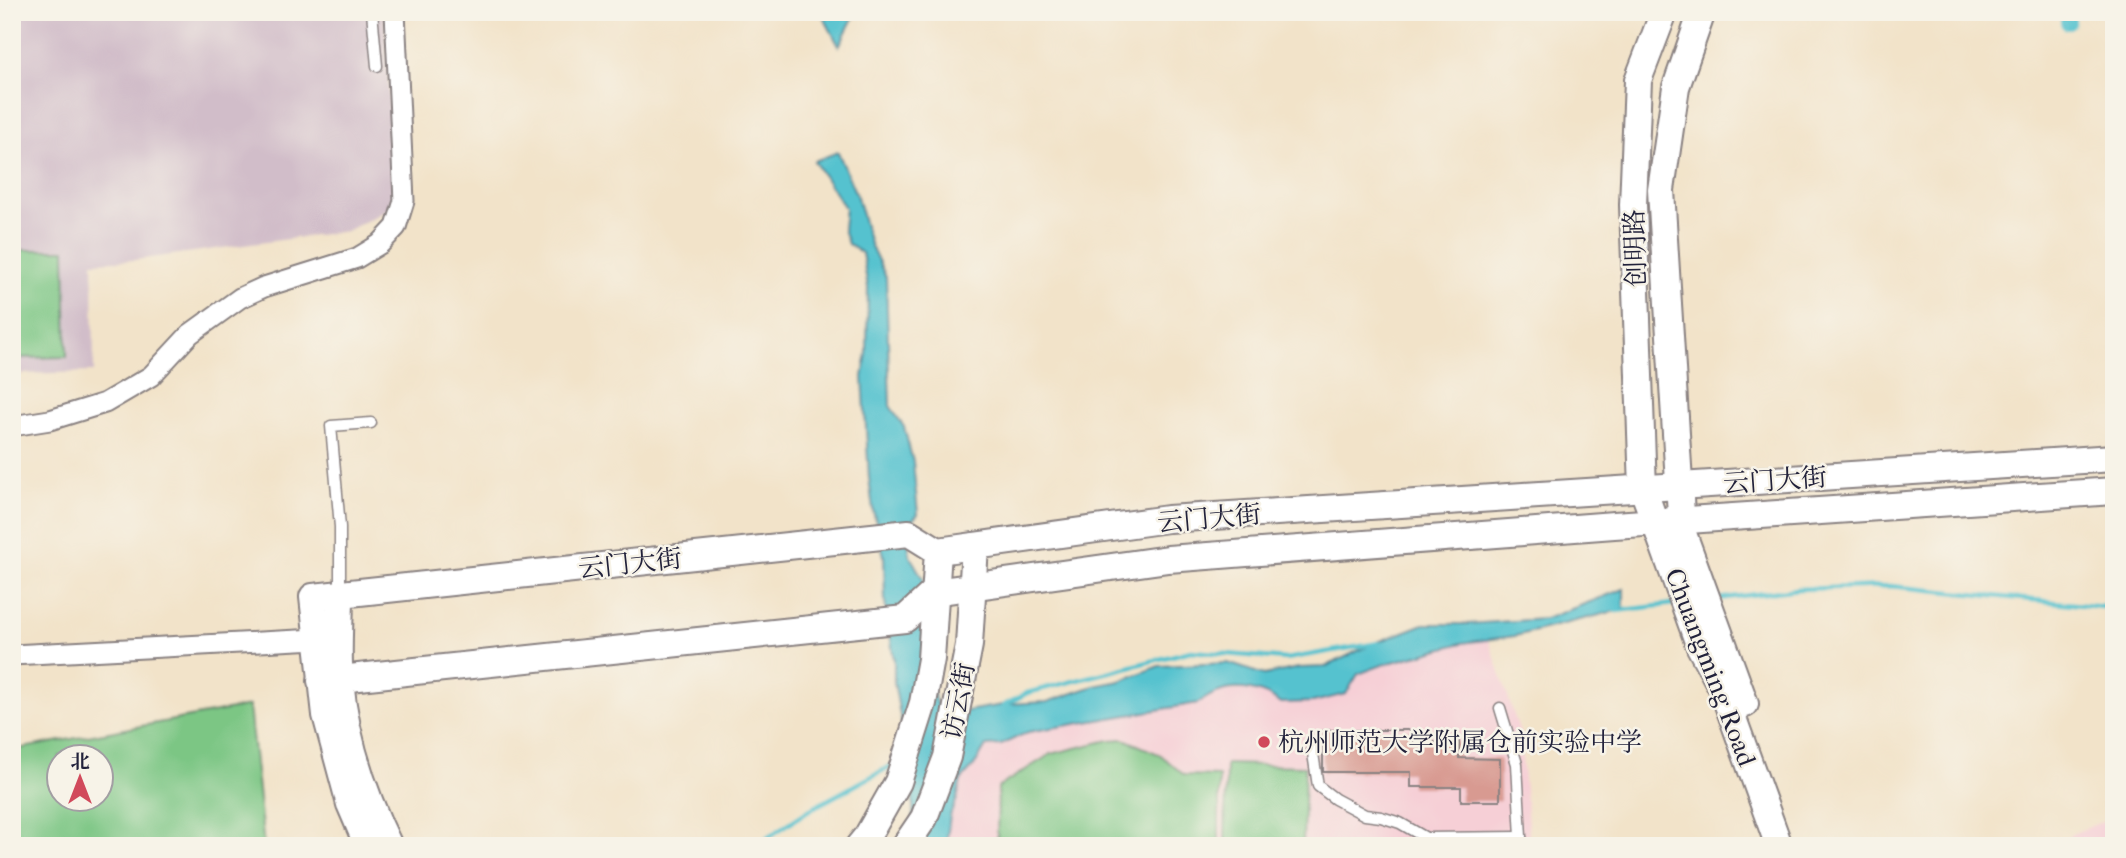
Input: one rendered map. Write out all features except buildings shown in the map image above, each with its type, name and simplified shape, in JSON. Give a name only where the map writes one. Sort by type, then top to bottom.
[{"type":"main road","name":"创明路","points":[[1643,489],[1633,205],[1638,80],[1664,12]]},
{"type":"main road","name":"创明路","points":[[1680,486],[1661,190],[1676,87],[1702,12]]},
{"type":"main road","name":"云门大街","points":[[317,639],[313,597],[909,533],[937,551],[1168,519],[2114,458]]},
{"type":"main road","name":"Chuangming Road","points":[[1680,486],[1681,561]]},
{"type":"main road","name":"Chuangming Road","points":[[1643,489],[1655,523],[1681,561],[1708,637],[1798,846]]},
{"type":"main road","name":"云门大街","points":[[934,593],[1180,558],[2114,491]]},
{"type":"main road","name":"访云街","points":[[905,846],[925,818],[947,757],[967,654],[975,546]]},
{"type":"main road","name":"访云街","points":[[859,846],[898,782],[923,704],[930,659],[937,551]]},
{"type":"main road","points":[[331,681],[905,619],[934,593]]},
{"type":"main road","points":[[340,594],[326,715],[338,767],[368,846]]},
{"type":"main road","name":"Chuangming Road","points":[[1708,637],[1722,688],[1779,846]]},
{"type":"main road","points":[[317,639],[367,795],[389,846]]},
{"type":"street","points":[[12,426],[50,420],[105,403],[151,376],[190,334],[240,298],[357,258],[380,244],[396,227],[404,201],[395,12]]},
{"type":"street","points":[[12,655],[317,639]]},
{"type":"lane","points":[[372,12],[377,66]]},
{"type":"lane","points":[[340,594],[340,527],[331,426],[371,423]]},
{"type":"lane","points":[[1312,747],[1318,786],[1335,799],[1365,815],[1400,823],[1426,838],[1521,842],[1517,764],[1500,708]]},
{"type":"lane","points":[[1418,846],[1426,838]]},
{"type":"shaded area","points":[[12,12],[384,12],[394,184],[391,208],[347,231],[135,260],[93,262],[94,372],[12,374]]},
{"type":"shaded area","name":"杭州师范大学附属仓前实验中学","points":[[1489,640],[1520,733],[1530,846],[946,846],[950,815],[961,779],[974,766],[986,746],[1001,745],[1028,732],[1198,703],[1220,691],[1244,690],[1313,702],[1346,694],[1358,674],[1385,664],[1462,643]]},
{"type":"shaded area","points":[[2114,817],[2114,846],[2057,846],[2072,834]]},
{"type":"green space","points":[[12,250],[65,250],[67,357],[12,358]]},
{"type":"green space","points":[[249,706],[264,846],[12,846],[12,750],[46,744],[46,812],[116,812],[116,742],[55,742]]},
{"type":"green space","points":[[1124,739],[1161,755],[1184,775],[1219,776],[1219,846],[997,846],[998,787],[1051,754]]},
{"type":"green space","points":[[1226,764],[1305,766],[1303,846],[1225,846]]},
{"type":"water","points":[[821,12],[856,12],[839,46]]},
{"type":"water","points":[[838,152],[857,197],[870,244],[886,277],[890,406],[904,427],[913,462],[918,514],[906,527],[910,556],[923,579],[924,648],[935,700],[943,715],[1008,704],[1047,702],[1094,686],[1120,681],[1159,666],[1228,663],[1264,675],[1299,668],[1325,667],[1370,645],[1424,624],[1545,619],[1624,589],[1624,609],[1515,636],[1462,643],[1385,664],[1358,674],[1346,694],[1313,702],[1279,703],[1259,692],[1226,690],[1198,703],[1028,732],[1001,745],[986,746],[974,766],[961,780],[950,815],[946,846],[913,846],[913,782],[904,757],[885,602],[884,556],[873,510],[869,478],[863,377],[867,353],[868,287],[862,253],[848,244],[843,229],[845,208],[814,161]]},
{"type":"waterway","points":[[1717,599],[1798,589],[1890,586],[2114,608]]},
{"type":"waterway","points":[[1616,611],[1674,604]]},
{"type":"waterway","points":[[1003,706],[1027,693],[1191,651],[1286,659],[1379,643]]},
{"type":"waterway","points":[[755,846],[809,810],[893,765]]},
{"type":"place","name":"杭州师范大学附属仓前实验中学","points":[[1264,742]]}]
